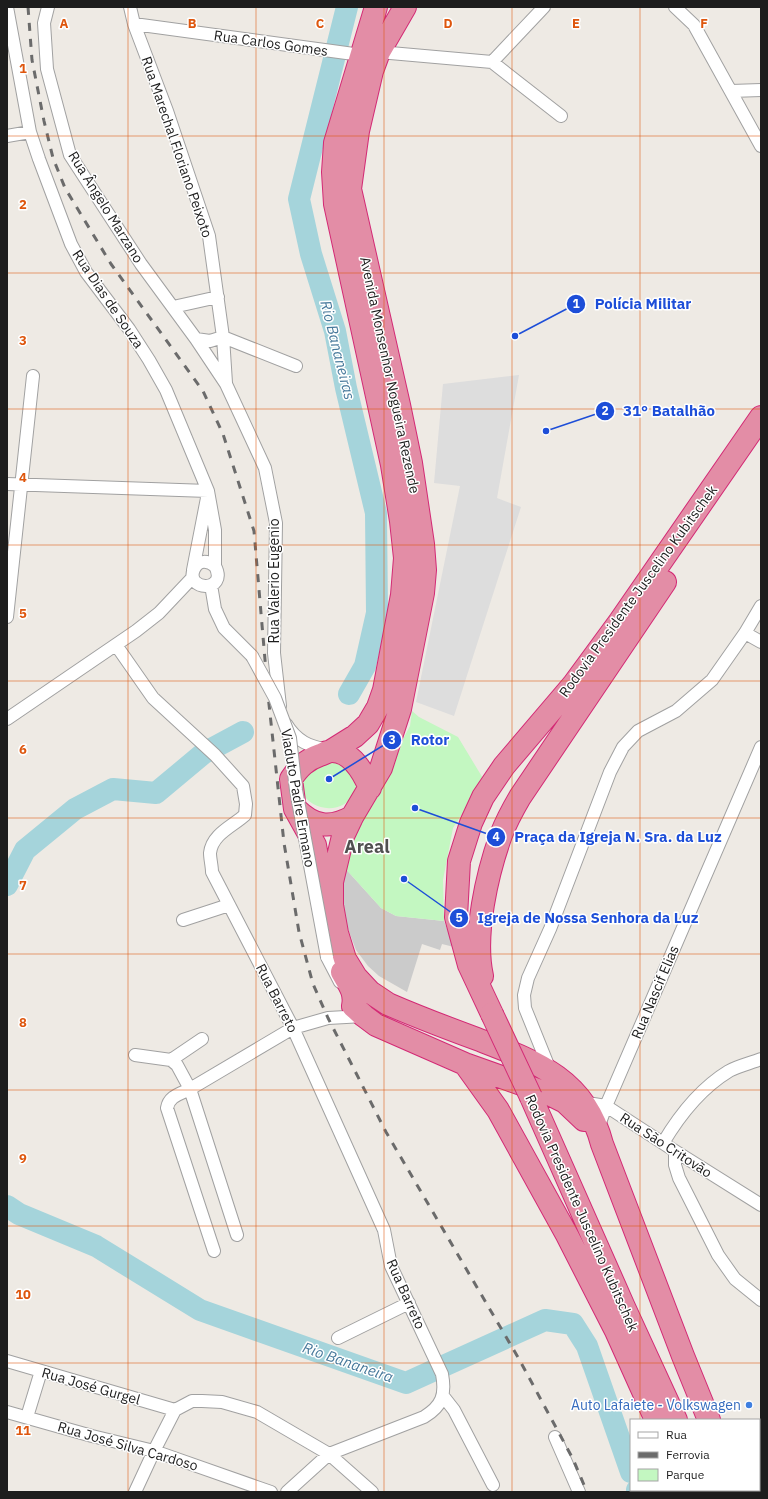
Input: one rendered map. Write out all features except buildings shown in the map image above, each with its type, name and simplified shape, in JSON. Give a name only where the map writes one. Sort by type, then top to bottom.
[{"type":"highway","points":[[364,54],[374,38],[377,7]]},
{"type":"highway","name":"Avenida Monsenhor Nogueira Rezende","points":[[331,751],[355,736],[368,724],[378,707],[384,690],[402,595],[405,558],[401,521],[400,405],[362,286],[350,189],[358,131],[372,70],[364,54],[405,7]]},
{"type":"highway","name":"Rodovia Presidente Juscelino Kubitschek","points":[[676,1419],[491,1010],[469,965],[456,917],[459,861],[471,823],[483,798],[504,766],[573,684],[620,621],[761,417]]},
{"type":"highway","name":"Rodovia Presidente Juscelino Kubitschek","points":[[491,1010],[480,967],[479,927],[487,884],[501,834],[520,797],[761,438]]},
{"type":"highway","name":"Avenida Monsenhor Nogueira Rezende","points":[[360,1003],[356,977],[346,959],[337,933],[332,905],[332,882],[343,836],[352,817],[381,768],[400,709],[423,593],[425,570],[423,544],[401,464]]},
{"type":"highway","points":[[370,788],[363,772],[354,762],[343,754],[331,751],[306,761],[298,768],[292,779],[295,809],[315,845],[331,946],[360,1003],[376,1025],[465,1064],[575,1102]]},
{"type":"highway","points":[[295,809],[304,818],[316,823],[329,825],[341,823],[352,817]]},
{"type":"highway","points":[[360,1003],[394,1007],[519,1055],[551,1071],[569,1086],[582,1117],[600,1136],[683,1356],[709,1419]]},
{"type":"highway","points":[[510,1080],[516,1078],[520,1073],[522,1061],[519,1055]]},
{"type":"highway","points":[[465,1064],[498,1110],[567,1235],[616,1331],[656,1419]]},
{"type":"street","name":"Rua Ângelo Marzano","points":[[48,7],[44,23],[47,69],[70,155],[141,264],[196,339],[226,384]]},
{"type":"street","name":"Rua Marechal Floriano Peixoto","points":[[130,7],[134,24],[167,112],[209,236],[223,337],[226,384]]},
{"type":"street","points":[[544,7],[492,62],[561,116]]},
{"type":"street","points":[[674,7],[694,25],[761,146]]},
{"type":"street","name":"Rua Dias de Souza","points":[[7,9],[11,48],[30,132],[39,159],[71,244],[86,272],[129,329],[166,390],[208,491],[216,530],[215,566]]},
{"type":"street","name":"Rua Carlos Gomes","points":[[134,24],[324,50],[492,62]]},
{"type":"street","points":[[731,91],[761,90]]},
{"type":"street","points":[[7,136],[30,132]]},
{"type":"street","points":[[173,307],[218,297]]},
{"type":"street","points":[[196,339],[210,341],[223,337],[296,366]]},
{"type":"street","points":[[7,617],[33,376]]},
{"type":"street","name":"Rua Valerio Eugenio","points":[[226,384],[265,468],[276,523],[274,653],[280,714],[292,779]]},
{"type":"street","points":[[7,484],[208,491],[193,574],[196,582],[200,586],[206,587],[216,582],[218,571],[211,563],[205,561],[200,563],[196,566],[193,574],[159,612],[116,645],[8,717]]},
{"type":"street","name":"Viaduto Padre Ermano","points":[[211,585],[215,609],[224,628],[252,656],[275,698],[290,738],[296,790],[327,957],[339,980],[360,1003]]},
{"type":"street","points":[[551,1071],[525,1008],[524,995],[528,978],[550,929],[610,772],[623,747],[638,731],[676,711],[712,680],[745,633],[761,606]]},
{"type":"street","points":[[745,633],[761,642]]},
{"type":"street","name":"Rua Barreto","points":[[116,645],[153,698],[215,755],[243,786],[246,804],[245,814],[239,821],[217,836],[210,852],[212,872],[293,1028],[384,1230],[391,1266],[442,1374],[444,1385],[443,1396]]},
{"type":"street","name":"Rua Valerio Eugenio","points":[[280,714],[290,730],[300,740],[309,746],[331,751]]},
{"type":"street","name":"Rua Nascif Elias","points":[[600,1136],[606,1106],[761,747]]},
{"type":"street","points":[[183,920],[229,905]]},
{"type":"street","points":[[214,1251],[167,1108],[168,1103],[173,1097],[190,1090],[293,1028],[328,1018],[360,1003]]},
{"type":"street","points":[[171,1060],[202,1039]]},
{"type":"street","points":[[134,1055],[171,1060],[176,1065],[190,1090],[237,1235]]},
{"type":"street","points":[[663,1143],[673,1126],[703,1091],[730,1071],[761,1059]]},
{"type":"street","name":"Rua São Critovão","points":[[575,1102],[606,1106],[761,1204]]},
{"type":"street","points":[[675,1151],[675,1166],[679,1178],[718,1255],[735,1279],[761,1300]]},
{"type":"street","points":[[338,1338],[409,1303]]},
{"type":"street","name":"Rua José Gurgel","points":[[7,1361],[175,1410]]},
{"type":"street","points":[[27,1417],[41,1371]]},
{"type":"street","points":[[287,1492],[329,1454],[424,1417],[433,1411],[443,1396],[454,1410],[493,1485]]},
{"type":"street","points":[[135,1492],[175,1410],[192,1402],[222,1402],[257,1412],[329,1454],[372,1492]]},
{"type":"street","name":"Rua José Silva Cardoso","points":[[7,1412],[92,1436],[154,1451],[271,1492]]},
{"type":"street","points":[[555,1437],[579,1492]]},
{"type":"shaded area","points":[[519,375],[497,498],[521,507],[454,716],[416,702],[460,486],[434,483],[443,384]]},
{"type":"shaded area","points":[[343,866],[381,908],[396,916],[444,921],[454,947],[442,944],[440,950],[422,944],[407,992],[379,976],[368,966],[356,950],[347,926],[342,896]]},
{"type":"green space","points":[[412,711],[419,717],[458,737],[484,780],[453,828],[443,880],[444,921],[396,916],[381,908],[343,866],[346,846],[410,726]]},
{"type":"green space","points":[[323,751],[358,777],[356,790],[350,799],[344,804],[336,807],[328,808],[313,804],[307,799],[301,790],[301,770]]},
{"type":"waterway","name":"Rio Bananeiras","points":[[347,7],[299,199],[311,254],[335,331],[346,388],[376,513],[377,613],[365,666],[349,694]]},
{"type":"waterway","name":"Rio Bananeira","points":[[7,885],[25,850],[75,809],[113,789],[156,793],[204,753],[243,732]]},
{"type":"waterway","name":"Rio Bananeira","points":[[7,1206],[19,1214],[96,1246],[200,1310],[406,1383],[545,1320],[573,1324],[587,1346],[630,1469]]},
{"type":"railway","points":[[28,7],[32,60],[44,121],[53,158],[65,188],[111,264],[203,391],[223,434],[254,531],[268,695],[284,843],[299,932],[313,984],[328,1018],[386,1132],[519,1359],[573,1459],[587,1492]]},
{"type":"place","name":"Polícia Militar","points":[[515,336]]},
{"type":"place","name":"31° Batalhão","points":[[546,431]]},
{"type":"place","name":"Rotor","points":[[329,779]]},
{"type":"place","name":"Praça da Igreja N. Sra. da Luz","points":[[415,808]]},
{"type":"place","name":"Igreja de Nossa Senhora da Luz","points":[[404,879]]},
{"type":"place","name":"Auto Lafaiete - Volkswagen","points":[[749,1405]]},
{"type":"district","name":"Areal","points":[[367,846]]}]
